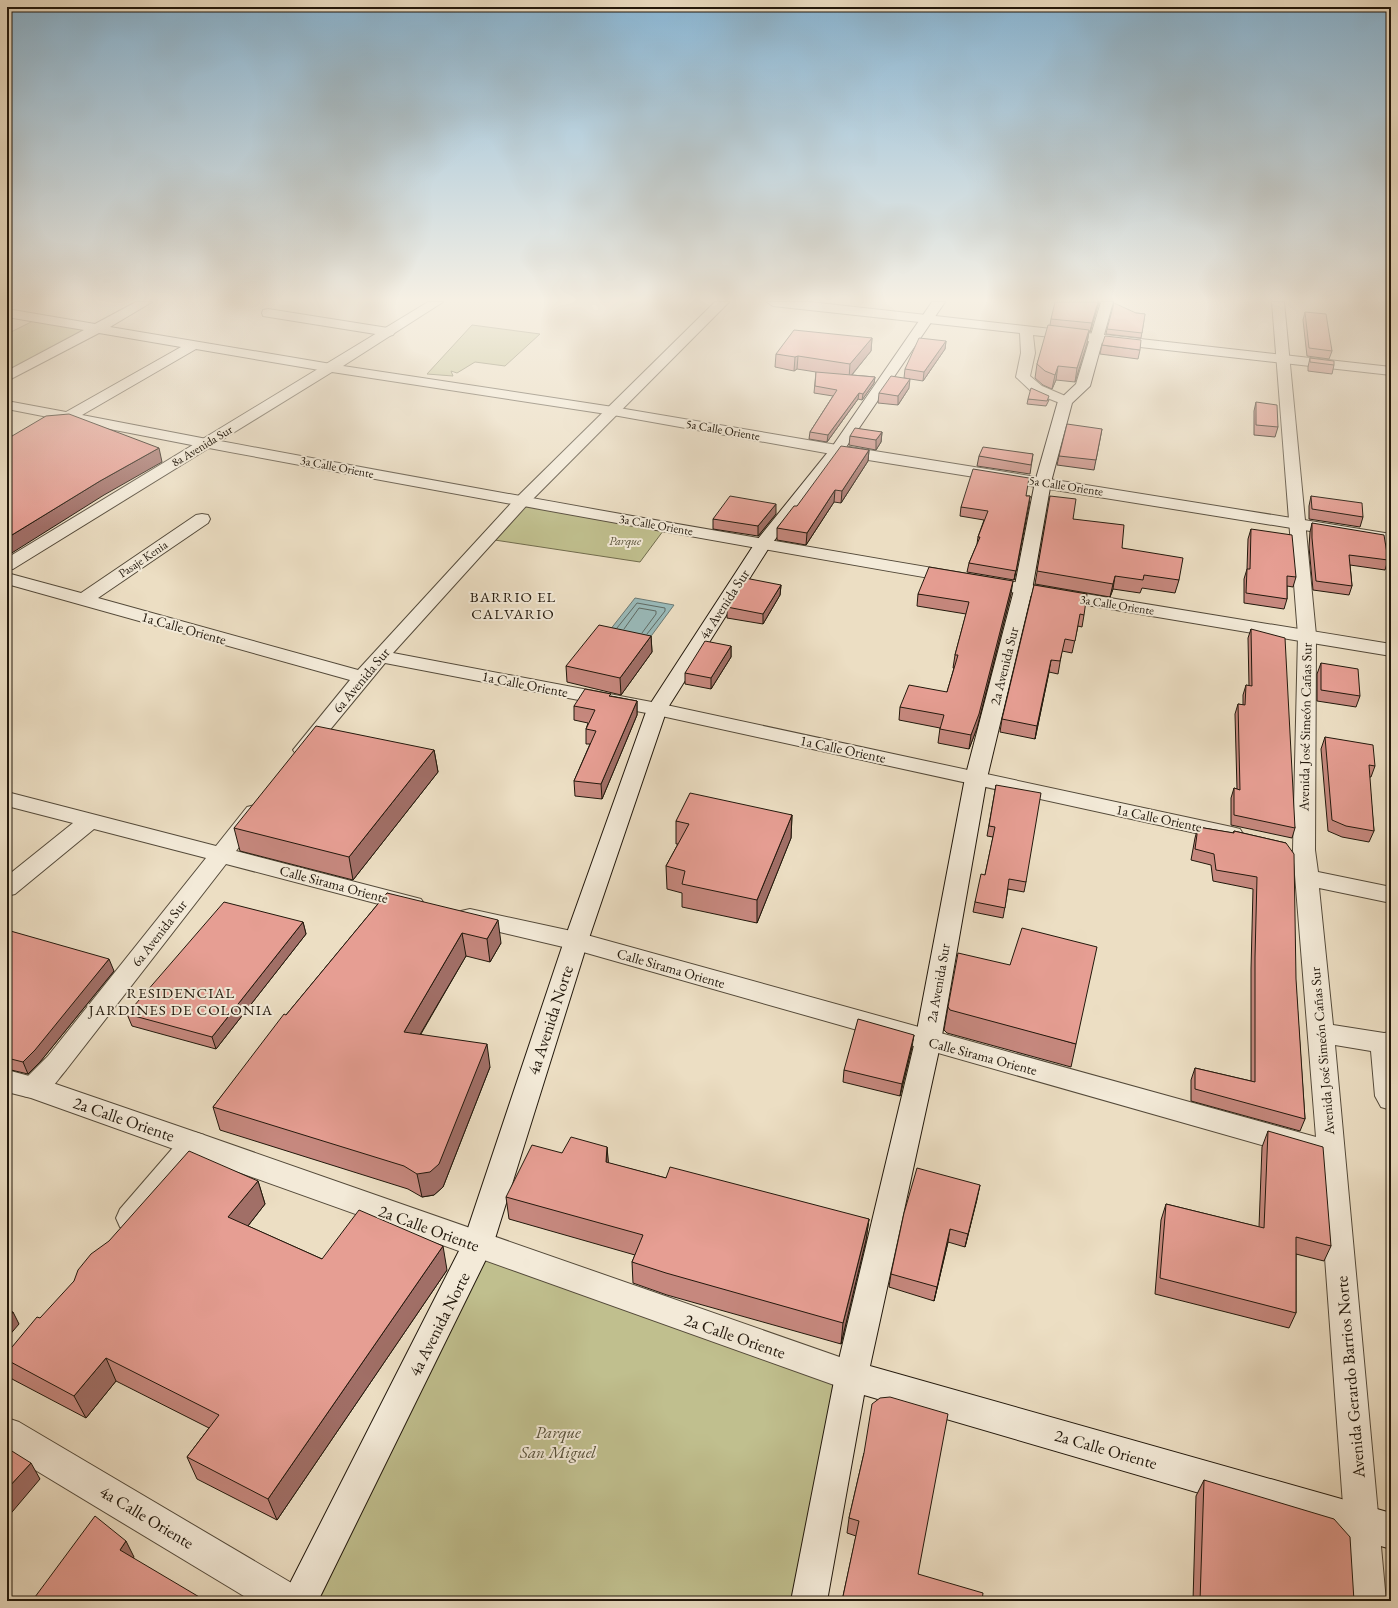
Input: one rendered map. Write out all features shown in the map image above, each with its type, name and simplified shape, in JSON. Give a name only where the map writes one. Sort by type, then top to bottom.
[{"type":"street","points":[[69,416],[137,377]]},
{"type":"street","name":"8a Avenida Sur","points":[[7,565],[316,377]]},
{"type":"street","name":"5a Calle Oriente","points":[[390,377],[613,411],[837,450],[1391,539]]},
{"type":"street","name":"6a Avenida Sur","points":[[294,762],[380,656],[521,502],[647,377]]},
{"type":"street","name":"4a Avenida Sur","points":[[576,941],[657,709],[763,544],[837,450],[888,377]]},
{"type":"street","points":[[1023,377],[1037,389],[1065,401],[1083,386],[1086,377]]},
{"type":"street","name":"Avenida José Simeón Cañas Sur","points":[[1284,377],[1307,635],[1296,848],[1306,878],[1332,1153]]},
{"type":"street","name":"2a Avenida Sur","points":[[928,1041],[976,778],[1023,590],[1043,482],[1065,401]]},
{"type":"street","name":"3a Calle Oriente","points":[[7,405],[521,502],[1023,590],[1307,635],[1391,650]]},
{"type":"street","name":"Pasaje Kenia","points":[[84,599],[202,519]]},
{"type":"street","name":"1a Calle Oriente","points":[[7,578],[362,677]]},
{"type":"street","name":"1a Calle Oriente","points":[[380,656],[657,709],[1249,838]]},
{"type":"street","name":"Calle Sirama Oriente","points":[[7,799],[382,897],[576,941],[928,1041],[1332,1153]]},
{"type":"street","name":"6a Avenida Sur","points":[[21,1085],[57,1063],[265,799]]},
{"type":"street","points":[[7,888],[91,820]]},
{"type":"street","points":[[1306,878],[1391,895]]},
{"type":"street","name":"4a Avenida Norte","points":[[299,1601],[478,1246],[576,941]]},
{"type":"street","points":[[1320,1033],[1387,1042],[1389,1096],[1391,1099]]},
{"type":"street","points":[[809,1601],[851,1376],[928,1041]]},
{"type":"street","name":"2a Calle Oriente","points":[[21,1085],[194,1143],[478,1246],[851,1376],[1376,1526]]},
{"type":"street","points":[[113,1239],[194,1143]]},
{"type":"street","name":"Avenida Gerardo Barrios Norte","points":[[1332,1153],[1376,1526],[1368,1601]]},
{"type":"street","name":"4a Calle Oriente","points":[[7,1434],[287,1601]]},
{"type":"green space","name":"Parque","points":[[519,505],[666,527],[640,562],[488,539]]},
{"type":"green space","name":"Parque San Miguel","points":[[478,1245],[851,1376],[809,1601],[299,1601]]},
{"type":"water","points":[[635,598],[674,605],[646,643],[606,635]]},
{"type":"building","points":[[816,377],[875,377],[863,394],[859,393],[828,435],[810,432],[837,390],[815,386]]},
{"type":"building","points":[[890,377],[910,379],[898,396],[879,393]]},
{"type":"building","points":[[1031,388],[1049,396],[1047,401],[1028,399]]},
{"type":"building","points":[[1256,402],[1277,405],[1278,427],[1256,425]]},
{"type":"building","points":[[69,414],[159,448],[100,481],[7,538],[7,439],[46,416]]},
{"type":"building","points":[[1067,424],[1102,429],[1096,460],[1059,456]]},
{"type":"building","points":[[855,428],[882,432],[876,440],[850,436]]},
{"type":"building","points":[[841,446],[869,450],[842,491],[835,490],[807,533],[777,528],[794,506],[797,506]]},
{"type":"building","points":[[983,447],[1033,454],[1031,465],[979,456]]},
{"type":"building","points":[[973,469],[1029,478],[1026,496],[1030,496],[1016,571],[969,563],[980,537],[978,537],[988,511],[961,507]]},
{"type":"building","points":[[730,496],[776,504],[758,526],[713,519]]},
{"type":"building","points":[[1050,496],[1076,499],[1073,519],[1124,525],[1122,548],[1183,558],[1179,580],[1144,575],[1143,580],[1115,576],[1113,584],[1037,571]]},
{"type":"building","points":[[1311,496],[1362,503],[1363,517],[1312,509]]},
{"type":"building","points":[[1312,523],[1384,535],[1388,560],[1349,555],[1352,586],[1316,581]]},
{"type":"building","points":[[1251,529],[1292,535],[1296,577],[1287,576],[1287,599],[1246,593],[1247,569],[1250,569]]},
{"type":"building","points":[[929,567],[1013,581],[979,714],[971,735],[940,729],[944,715],[900,707],[909,685],[947,692],[958,655],[955,655],[969,602],[918,594]]},
{"type":"building","points":[[745,578],[781,585],[763,614],[727,607]]},
{"type":"building","points":[[1034,585],[1087,594],[1084,615],[1080,614],[1075,641],[1065,639],[1060,661],[1051,660],[1037,726],[1002,719]]},
{"type":"building","points":[[599,625],[651,636],[620,678],[566,666]]},
{"type":"building","points":[[1251,629],[1285,638],[1295,828],[1234,815],[1234,788],[1240,790],[1238,704],[1245,705],[1246,685],[1252,686]]},
{"type":"building","points":[[705,641],[731,646],[711,678],[685,673]]},
{"type":"building","points":[[1321,663],[1358,669],[1360,696],[1321,690]]},
{"type":"building","points":[[585,689],[611,694],[609,696],[637,701],[601,784],[574,781],[596,731],[586,729],[595,710],[574,706]]},
{"type":"building","points":[[316,726],[434,750],[349,857],[234,828]]},
{"type":"building","points":[[1325,737],[1373,745],[1375,766],[1369,765],[1374,831],[1346,826],[1332,820]]},
{"type":"building","points":[[996,785],[1041,793],[1026,882],[1009,879],[1005,908],[975,902],[981,874],[985,875],[995,827],[989,826]]},
{"type":"building","points":[[690,793],[792,815],[757,900],[682,884],[685,871],[666,866],[689,824],[676,821]]},
{"type":"building","points":[[1198,827],[1234,833],[1234,831],[1286,843],[1294,854],[1296,979],[1305,1119],[1195,1089],[1195,1068],[1255,1082],[1255,957],[1257,877],[1216,870],[1214,854],[1195,849]]},
{"type":"building","points":[[387,893],[498,920],[487,939],[462,933],[404,1032],[487,1044],[439,1164],[430,1172],[417,1174],[404,1166],[213,1107],[284,1014],[286,1015]]},
{"type":"building","points":[[224,902],[303,922],[212,1037],[127,1014]]},
{"type":"building","points":[[1022,928],[1097,947],[1076,1044],[950,1010],[948,1007],[958,953],[1010,965]]},
{"type":"building","points":[[7,930],[109,959],[35,1050],[23,1062],[7,1058]]},
{"type":"building","points":[[858,1019],[914,1035],[902,1084],[844,1070]]},
{"type":"building","points":[[1268,1131],[1323,1147],[1331,1246],[1296,1237],[1296,1313],[1160,1278],[1166,1204],[1264,1228]]},
{"type":"building","points":[[571,1137],[607,1147],[606,1162],[666,1178],[670,1167],[869,1219],[843,1323],[632,1262],[643,1235],[506,1197],[532,1145],[562,1153]]},
{"type":"building","points":[[189,1151],[258,1181],[228,1217],[322,1259],[359,1210],[443,1246],[268,1499],[187,1457],[219,1415],[106,1358],[74,1396],[7,1360],[7,1353],[37,1317],[40,1318],[74,1281],[78,1270],[91,1254],[109,1241]]},
{"type":"building","points":[[917,1168],[980,1185],[968,1234],[950,1229],[937,1287],[891,1274],[904,1213]]},
{"type":"building","points":[[7,1309],[13,1312],[7,1319]]},
{"type":"building","points":[[890,1397],[948,1414],[918,1574],[983,1593],[982,1601],[842,1601],[859,1521],[849,1518],[864,1453],[872,1404],[880,1398]]},
{"type":"building","points":[[7,1448],[31,1463],[7,1489]]},
{"type":"building","points":[[1204,1480],[1334,1519],[1350,1537],[1354,1601],[1200,1601]]},
{"type":"building","points":[[95,1516],[126,1541],[120,1550],[206,1601],[32,1601]]},
{"type":"district","name":"BARRIO EL CALVARIO","points":[[513,604]]},
{"type":"district","name":"RESIDENCIAL JARDINES DE COLONIA","points":[[181,1000]]}]
